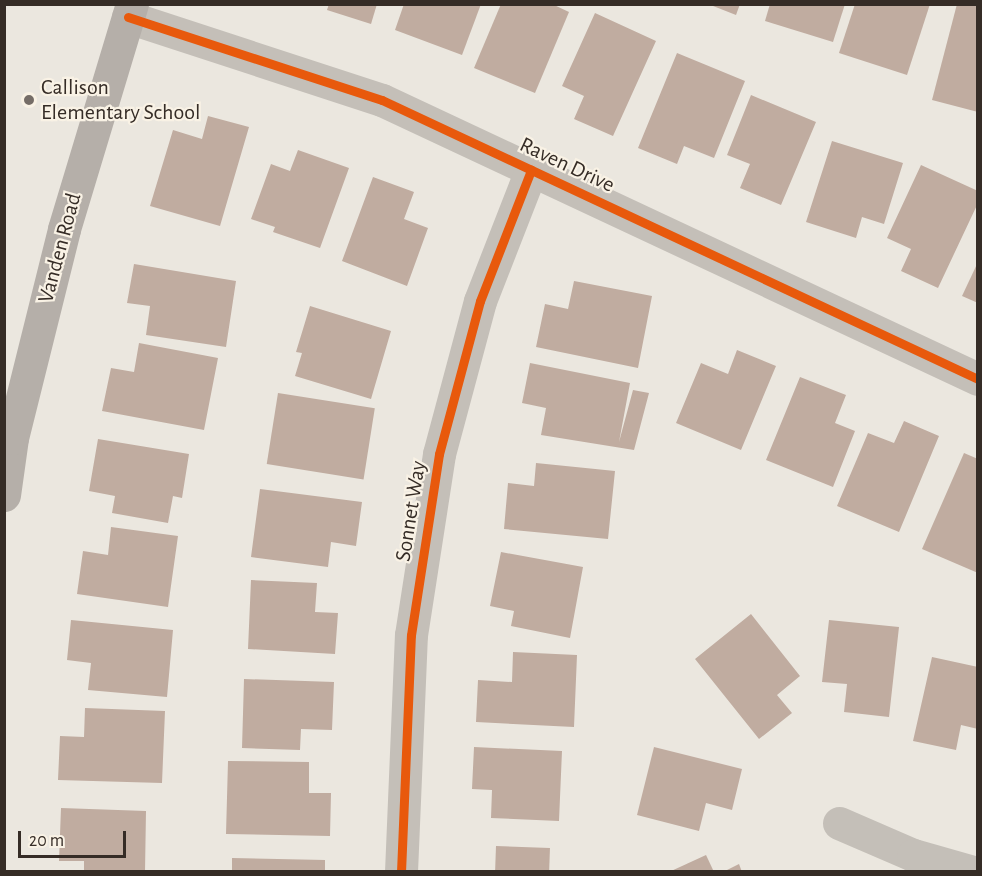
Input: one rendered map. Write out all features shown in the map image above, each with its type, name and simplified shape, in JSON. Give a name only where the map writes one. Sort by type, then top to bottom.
[{"type":"street","name":"Raven Drive","points":[[130,11],[382,100],[978,379]]},
{"type":"street","name":"Vanden Road","points":[[4,495],[12,438],[64,229],[130,11]]},
{"type":"street","name":"Sonnet Way","points":[[400,872],[411,635],[439,454],[480,302],[531,170]]},
{"type":"street","points":[[839,823],[913,855],[973,872]]},
{"type":"building","points":[[329,4],[377,4],[371,24],[327,10]]},
{"type":"building","points":[[404,4],[481,4],[462,55],[395,30]]},
{"type":"building","points":[[501,4],[552,4],[569,12],[535,93],[474,68]]},
{"type":"building","points":[[708,4],[740,4],[736,15]]},
{"type":"building","points":[[770,4],[845,4],[833,42],[765,21]]},
{"type":"building","points":[[855,4],[930,4],[907,75],[839,53]]},
{"type":"building","points":[[957,4],[978,6],[978,112],[932,100]]},
{"type":"building","points":[[595,13],[656,41],[613,136],[574,119],[584,96],[562,86]]},
{"type":"building","points":[[677,53],[745,81],[714,158],[684,146],[677,164],[638,148]]},
{"type":"building","points":[[751,95],[816,122],[781,205],[740,188],[750,164],[727,155]]},
{"type":"building","points":[[208,116],[249,127],[220,226],[150,206],[173,130],[202,139]]},
{"type":"building","points":[[832,141],[903,163],[884,224],[862,217],[856,238],[806,222]]},
{"type":"building","points":[[298,150],[349,168],[320,248],[273,232],[275,227],[251,219],[271,164],[290,171]]},
{"type":"building","points":[[921,165],[978,191],[978,203],[938,288],[901,271],[911,249],[887,238]]},
{"type":"building","points":[[373,177],[414,192],[404,219],[428,228],[407,286],[342,261]]},
{"type":"building","points":[[978,262],[978,303],[962,296]]},
{"type":"building","points":[[134,264],[236,281],[226,347],[146,335],[150,306],[127,303]]},
{"type":"building","points":[[574,281],[652,296],[638,368],[536,347],[545,304],[568,309]]},
{"type":"building","points":[[310,306],[391,331],[371,399],[295,376],[302,353],[296,352]]},
{"type":"building","points":[[139,343],[218,358],[204,430],[102,411],[111,368],[134,372]]},
{"type":"building","points":[[737,350],[776,366],[741,450],[676,423],[701,363],[728,374]]},
{"type":"building","points":[[530,363],[630,383],[619,442],[633,390],[649,393],[634,450],[541,435],[546,408],[522,403]]},
{"type":"building","points":[[800,377],[846,395],[835,423],[855,431],[833,487],[766,460]]},
{"type":"building","points":[[278,393],[375,408],[364,479],[267,464]]},
{"type":"building","points":[[904,421],[939,436],[899,532],[837,506],[868,433],[894,443]]},
{"type":"building","points":[[98,439],[189,454],[182,498],[173,496],[168,523],[112,513],[115,496],[89,491]]},
{"type":"building","points":[[964,453],[978,459],[978,573],[922,549]]},
{"type":"building","points":[[536,463],[615,471],[608,539],[504,529],[508,483],[534,486]]},
{"type":"building","points":[[260,489],[362,502],[356,546],[331,542],[328,567],[251,557]]},
{"type":"building","points":[[111,527],[178,536],[168,607],[77,594],[83,551],[108,555]]},
{"type":"building","points":[[501,552],[583,567],[570,638],[511,626],[514,611],[490,606]]},
{"type":"building","points":[[251,580],[317,583],[315,612],[338,613],[335,654],[248,649]]},
{"type":"building","points":[[751,614],[800,676],[777,695],[792,713],[759,739],[695,659]]},
{"type":"building","points":[[71,620],[173,630],[167,697],[88,690],[91,663],[67,660]]},
{"type":"building","points":[[829,620],[899,627],[889,717],[844,712],[847,684],[822,682]]},
{"type":"building","points":[[513,652],[577,655],[574,727],[476,722],[478,680],[512,682]]},
{"type":"building","points":[[932,657],[978,667],[978,729],[961,725],[956,750],[913,741]]},
{"type":"building","points":[[244,679],[334,682],[332,730],[301,729],[300,750],[242,748]]},
{"type":"building","points":[[85,708],[165,711],[162,783],[58,780],[60,736],[84,737]]},
{"type":"building","points":[[474,747],[562,751],[559,821],[491,818],[492,790],[472,789]]},
{"type":"building","points":[[654,747],[742,769],[732,810],[706,803],[699,831],[637,815]]},
{"type":"building","points":[[228,761],[309,762],[309,793],[331,793],[330,836],[226,834]]},
{"type":"building","points":[[61,808],[146,811],[145,872],[84,872],[84,861],[59,861]]},
{"type":"building","points":[[496,846],[550,848],[549,872],[495,872]]},
{"type":"building","points":[[706,855],[714,872],[669,872]]},
{"type":"building","points":[[232,858],[325,860],[325,872],[232,872]]},
{"type":"building","points":[[739,864],[742,872],[723,872]]},
{"type":"cycle path","points":[[128,17],[382,100],[978,379]]},
{"type":"cycle path","points":[[401,872],[411,635],[439,454],[480,301],[531,170]]},
{"type":"place","name":"Callison Elementary School","points":[[29,100]]}]
